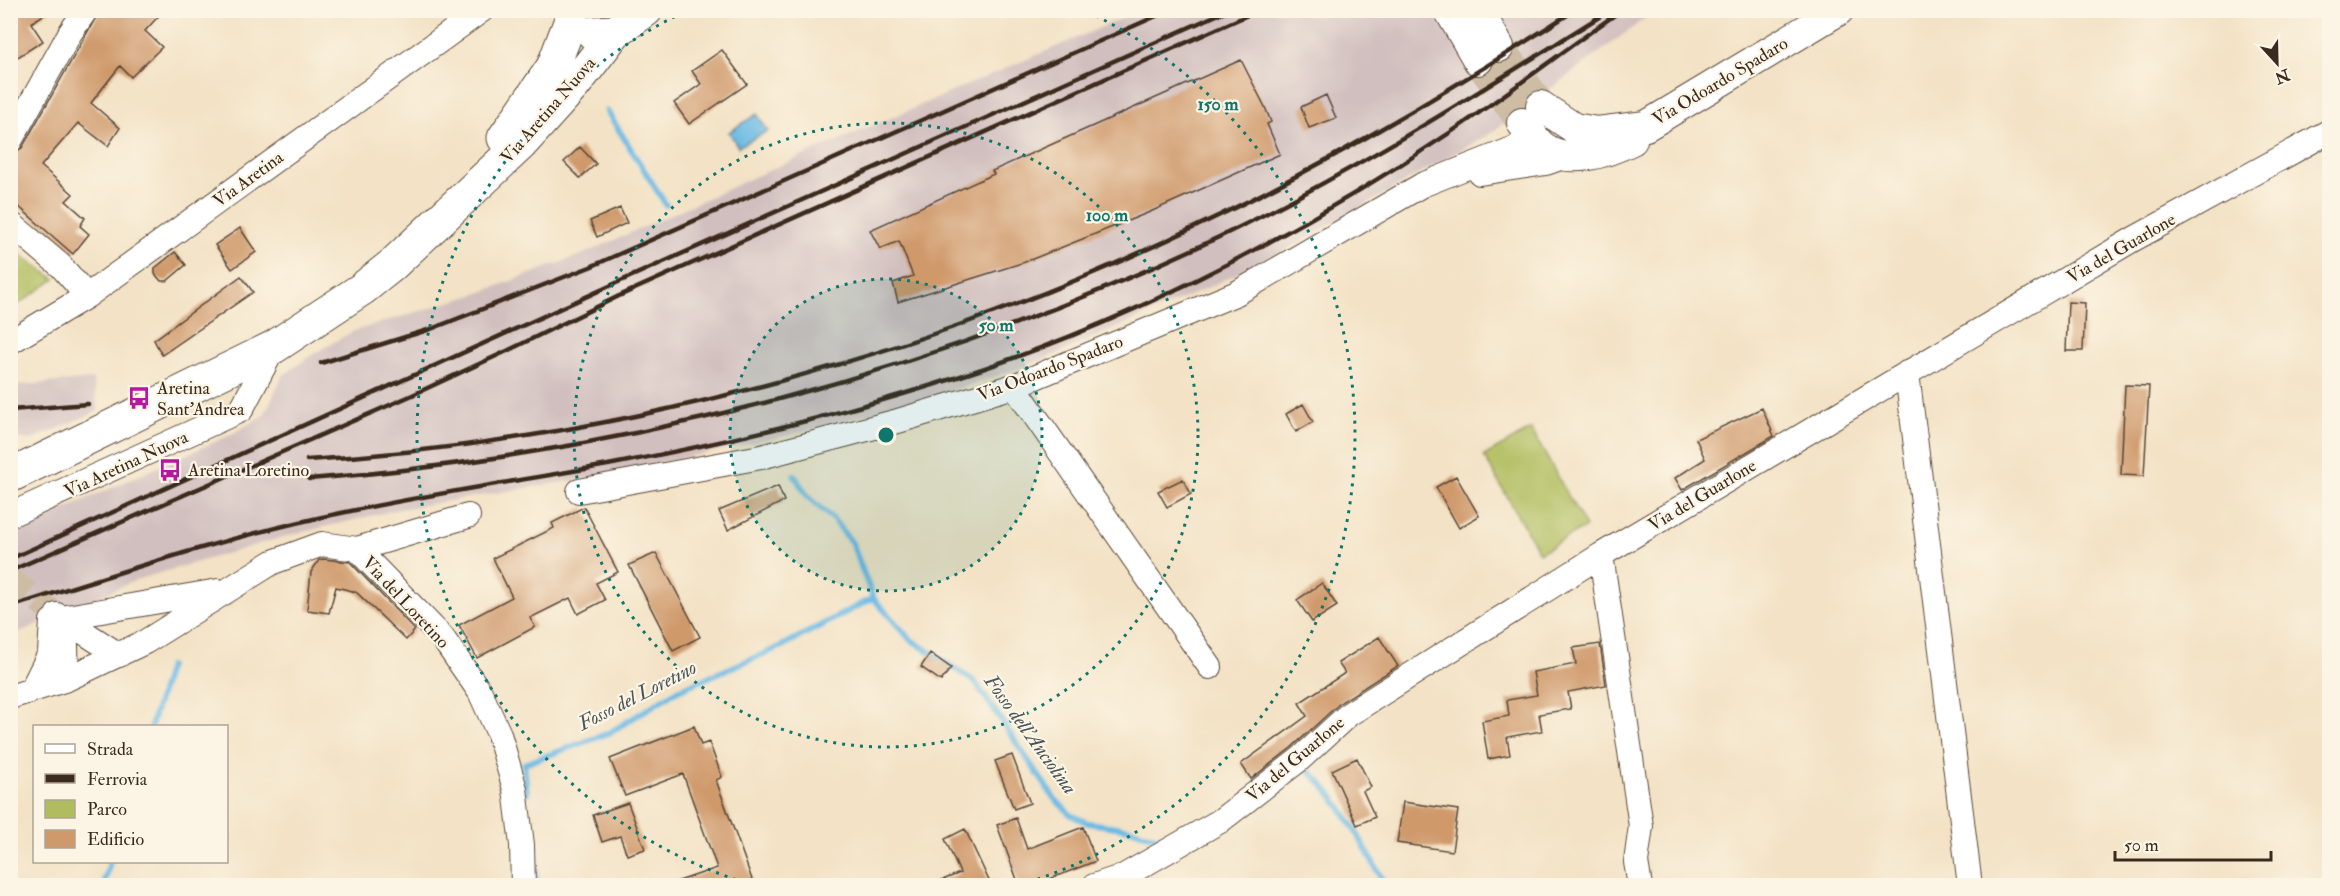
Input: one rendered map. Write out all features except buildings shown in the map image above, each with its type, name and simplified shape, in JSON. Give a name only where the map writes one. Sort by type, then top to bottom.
[{"type":"main road","name":"Via Aretina Nuova","points":[[10,476],[274,347],[328,314],[391,266],[504,162],[549,114],[615,32],[646,10]]},
{"type":"main road","name":"Via Aretina Nuova","points":[[478,184],[503,139],[553,67],[568,12]]},
{"type":"main road","points":[[568,12],[589,32],[600,35],[615,32]]},
{"type":"street","points":[[10,141],[70,33],[86,10]]},
{"type":"street","name":"Via Aretina","points":[[10,342],[87,296],[482,10]]},
{"type":"street","points":[[1449,10],[1489,53],[1478,10]]},
{"type":"street","name":"Via Odoardo Spadaro","points":[[1422,185],[1572,142],[1597,132],[1631,130],[1646,126],[1839,10]]},
{"type":"street","points":[[1531,114],[1572,142],[1611,150],[1639,136],[1661,117]]},
{"type":"street","name":"Via Odoardo Spadaro","points":[[579,491],[761,457],[898,421],[1014,386],[1237,293],[1422,185],[1520,146],[1531,114]]},
{"type":"street","name":"Via del Guarlone","points":[[1094,885],[1125,876],[1220,821],[1298,761],[1349,714],[1601,555],[2132,240],[2330,131]]},
{"type":"street","points":[[10,223],[61,266],[87,296]]},
{"type":"street","name":"Via Aretina Nuova","points":[[10,515],[241,410],[274,347]]},
{"type":"street","points":[[1907,373],[1970,885]]},
{"type":"street","points":[[1014,386],[1210,667]]},
{"type":"street","points":[[357,549],[468,516]]},
{"type":"street","name":"Via del Loretino","points":[[21,694],[67,679],[171,628],[273,562],[322,544],[357,549],[442,637],[480,692],[499,734],[515,789],[522,845],[523,885]]},
{"type":"street","points":[[1601,555],[1641,826],[1636,862],[1640,885]]},
{"type":"street","name":"Via del Loretino","points":[[57,618],[232,589]]},
{"type":"street","points":[[57,618],[119,655]]},
{"type":"street","points":[[57,618],[66,645],[67,679]]},
{"type":"street","points":[[21,694],[50,654],[57,618]]},
{"type":"shaded area","points":[[1139,11],[1655,11],[1491,133],[1289,248],[1203,290],[1037,362],[937,396],[798,433],[599,476],[400,509],[290,535],[136,580],[11,636],[10,533],[228,436],[264,415],[283,375],[354,331],[476,294],[581,255],[763,173]]},
{"type":"shaded area","points":[[93,379],[98,411],[31,440],[11,437],[11,386]]},
{"type":"green space","points":[[11,248],[55,279],[11,309]]},
{"type":"green space","points":[[1531,429],[1586,527],[1539,553],[1484,456]]},
{"type":"water","points":[[757,114],[768,131],[738,147],[729,132]]},
{"type":"waterway","name":"Fosso dell'Anciolina","points":[[607,111],[666,205]]},
{"type":"waterway","name":"Fosso dell'Anciolina","points":[[794,475],[808,497],[833,519],[852,543],[873,598],[910,639],[975,682],[1054,798],[1071,815],[1088,823],[1130,829],[1168,841]]},
{"type":"waterway","name":"Fosso del Loretino","points":[[527,793],[524,764],[609,733],[678,690],[780,647],[873,598]]},
{"type":"waterway","points":[[151,725],[169,666]]},
{"type":"waterway","name":"Fosso dell'Anciolina","points":[[1300,764],[1327,789],[1338,804],[1386,886]]},
{"type":"waterway","name":"Fosso del Loretino","points":[[533,848],[537,886]]},
{"type":"waterway","points":[[103,886],[110,863]]},
{"type":"tunnel","points":[[1499,47],[1541,106]]},
{"type":"tunnel","points":[[1478,60],[1522,123]]},
{"type":"tunnel","points":[[10,579],[57,615]]},
{"type":"railway","points":[[321,363],[431,329],[590,267],[1170,10]]},
{"type":"railway","points":[[10,559],[614,284],[1228,10]]},
{"type":"railway","points":[[10,571],[408,397],[619,296],[1259,10]]},
{"type":"railway","points":[[307,460],[424,450],[541,434],[659,411],[775,382],[890,348],[1003,309],[1113,264],[1266,192],[1400,118],[1575,10]]},
{"type":"railway","points":[[10,607],[177,555],[303,521],[613,464],[707,445],[801,422],[939,383],[1046,346],[1167,294],[1284,234],[1340,202],[1451,132],[1622,10]]},
{"type":"railway","points":[[309,479],[427,467],[544,450],[660,428],[775,400],[889,367],[1001,329],[1111,285],[1268,213],[1365,160],[1599,17]]},
{"type":"railway","points":[[10,410],[88,404]]},
{"type":"place","name":"Aretina Sant'Andrea","points":[[139,398]]},
{"type":"place","name":"Aretina Loretino","points":[[170,470]]}]
